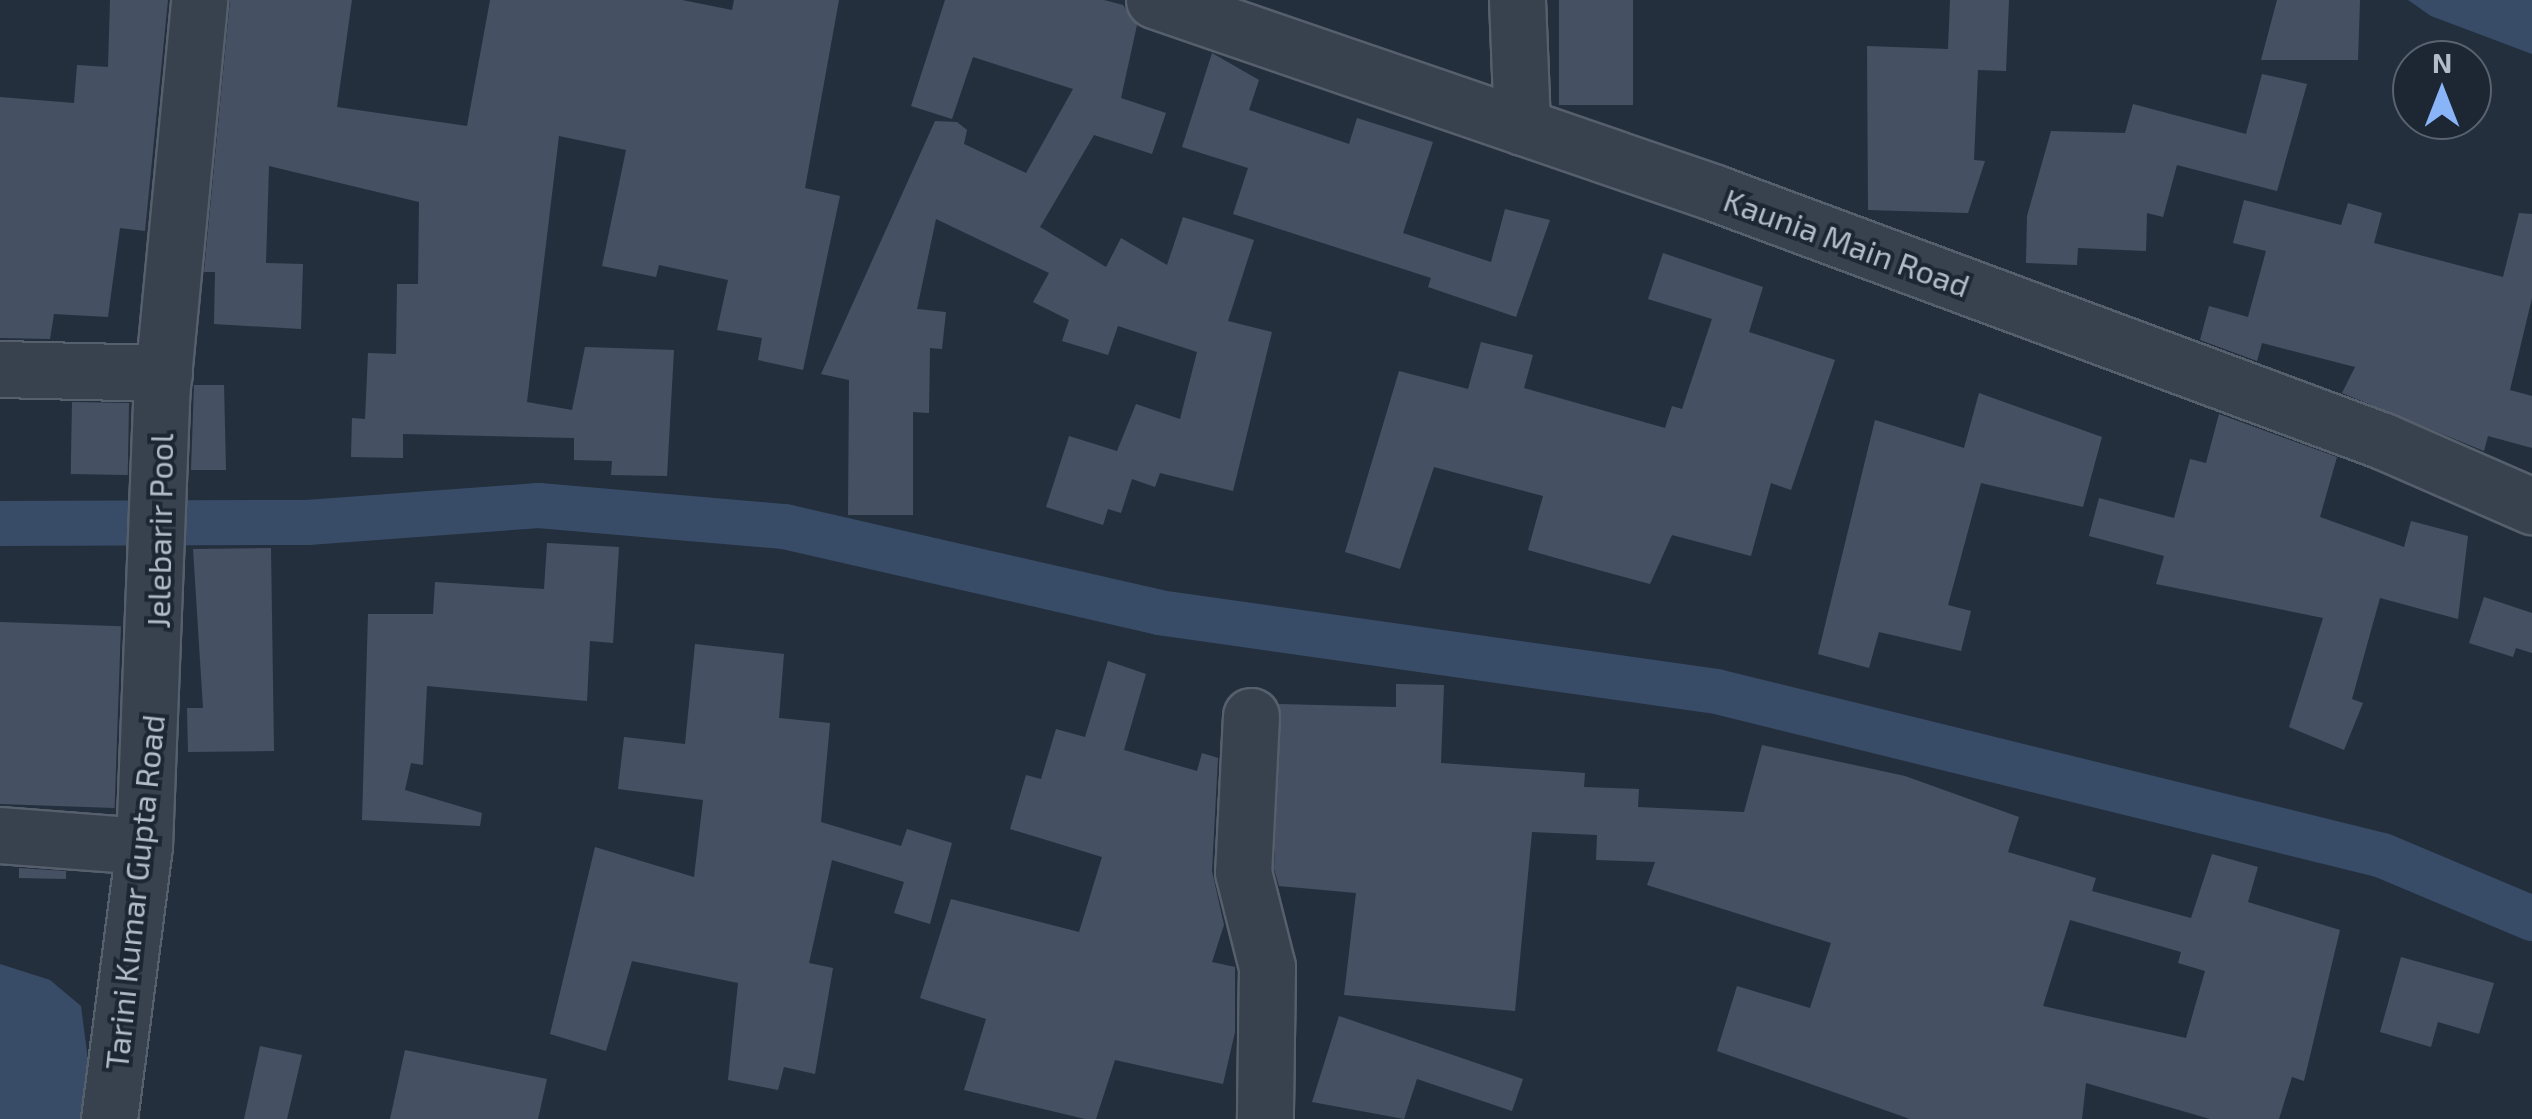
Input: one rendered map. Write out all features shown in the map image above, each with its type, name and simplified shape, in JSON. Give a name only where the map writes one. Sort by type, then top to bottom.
[{"type":"street","points":[[0,370],[163,385],[199,0]]},
{"type":"street","name":"Kaunia Main Road","points":[[1154,0],[1522,127],[2383,441],[2532,504]]},
{"type":"street","points":[[1517,0],[1522,127]]},
{"type":"street","name":"Jelebarir Pool","points":[[156,665],[163,385]]},
{"type":"street","name":"Tarini Kumar Gupta Road","points":[[108,1119],[144,846],[156,665]]},
{"type":"street","points":[[1251,716],[1243,872],[1267,966],[1264,1119]]},
{"type":"street","points":[[0,835],[144,846]]},
{"type":"water","points":[[2408,0],[2532,0],[2532,54],[2431,16]]},
{"type":"water","points":[[0,964],[50,980],[81,1006],[91,1084],[84,1119],[0,1119]]},
{"type":"building","points":[[110,0],[168,0],[145,231],[120,228],[108,317],[54,314],[50,339],[0,338],[0,97],[74,103],[77,65],[108,67]]},
{"type":"building","points":[[230,0],[352,0],[337,107],[467,126],[490,0],[682,0],[732,10],[734,0],[839,0],[805,188],[840,196],[803,370],[758,360],[762,338],[717,330],[728,280],[659,265],[656,277],[602,266],[626,150],[559,136],[527,402],[572,410],[585,347],[674,350],[667,476],[611,475],[612,461],[574,460],[574,438],[403,434],[403,458],[351,457],[352,418],[365,419],[368,353],[396,354],[397,284],[418,284],[419,202],[269,166],[266,263],[303,264],[301,329],[214,324],[215,272],[204,272]]},
{"type":"building","points":[[945,0],[1104,0],[1123,5],[1137,25],[1121,98],[1166,113],[1152,154],[1094,135],[1040,227],[1106,267],[1121,238],[1167,265],[1183,217],[1254,240],[1228,321],[1272,332],[1233,491],[1160,473],[1155,487],[1132,479],[1121,513],[1108,509],[1103,525],[1046,507],[1069,436],[1117,451],[1136,404],[1180,419],[1197,352],[1118,326],[1108,355],[1062,341],[1069,320],[1033,302],[1049,273],[936,219],[917,309],[946,312],[942,349],[930,348],[929,413],[913,412],[913,515],[848,515],[849,380],[821,374],[935,121],[957,122],[967,130],[964,144],[1026,173],[1073,89],[973,57],[952,119],[911,106]]},
{"type":"building","points":[[1559,0],[1633,0],[1633,105],[1559,105]]},
{"type":"building","points":[[1950,0],[2009,0],[2006,71],[1978,70],[1974,160],[1985,161],[1968,213],[1868,210],[1867,46],[1948,49]]},
{"type":"building","points":[[2277,0],[2360,0],[2358,60],[2261,60]]},
{"type":"building","points":[[1212,53],[1259,80],[1249,110],[1349,144],[1357,118],[1433,142],[1403,233],[1491,262],[1505,209],[1550,220],[1516,317],[1428,287],[1431,278],[1233,214],[1248,168],[1182,147]]},
{"type":"building","points":[[2262,74],[2307,84],[2277,191],[2177,165],[2163,217],[2147,213],[2146,251],[2078,248],[2077,265],[2026,263],[2027,216],[2051,131],[2125,133],[2133,104],[2246,134]]},
{"type":"building","points":[[2244,200],[2341,225],[2348,203],[2382,213],[2374,243],[2503,277],[2519,213],[2532,214],[2532,298],[2510,390],[2532,396],[2532,448],[2488,436],[2484,451],[2342,393],[2355,367],[2262,343],[2257,361],[2200,340],[2209,306],[2248,317],[2266,251],[2233,243]]},
{"type":"building","points":[[1663,253],[1763,287],[1749,332],[1835,360],[1791,490],[1771,483],[1751,556],[1672,535],[1650,584],[1602,571],[1528,550],[1543,496],[1434,467],[1400,569],[1345,552],[1399,371],[1468,389],[1481,342],[1533,355],[1524,388],[1665,428],[1672,406],[1682,409],[1712,319],[1648,299]]},
{"type":"building","points":[[194,385],[224,385],[226,470],[191,470]]},
{"type":"building","points":[[1979,393],[2102,437],[2083,507],[1981,483],[1948,605],[1971,611],[1961,651],[1879,632],[1869,668],[1818,654],[1875,420],[1964,448]]},
{"type":"building","points":[[72,402],[129,403],[128,475],[71,474]]},
{"type":"building","points":[[2219,414],[2337,457],[2320,517],[2404,547],[2411,521],[2468,536],[2458,619],[2380,598],[2352,699],[2363,703],[2344,750],[2289,727],[2323,618],[2156,584],[2164,556],[2089,536],[2099,498],[2174,518],[2190,459],[2206,463]]},
{"type":"building","points":[[547,543],[619,547],[613,643],[590,641],[587,701],[427,686],[423,765],[411,763],[405,790],[482,813],[480,826],[362,820],[368,614],[433,614],[435,582],[544,589]]},
{"type":"building","points":[[271,548],[274,751],[188,752],[187,708],[203,708],[193,549]]},
{"type":"building","points":[[2484,597],[2532,613],[2532,653],[2516,648],[2513,657],[2469,643]]},
{"type":"building","points":[[0,622],[121,626],[115,808],[0,804]]},
{"type":"building","points":[[695,644],[784,654],[779,718],[830,723],[821,822],[901,846],[907,829],[952,843],[930,924],[894,913],[904,882],[832,860],[809,963],[833,968],[815,1074],[784,1067],[778,1090],[728,1080],[738,983],[632,961],[606,1051],[550,1034],[595,847],[694,877],[703,800],[618,789],[624,737],[685,744]]},
{"type":"building","points":[[1108,661],[1146,674],[1124,750],[1197,771],[1202,753],[1218,758],[1212,871],[1224,925],[1212,962],[1235,967],[1235,1032],[1223,1084],[1115,1060],[1096,1119],[1085,1119],[964,1090],[986,1019],[920,998],[951,899],[1079,932],[1102,857],[1010,829],[1026,775],[1041,779],[1056,729],[1085,737]]},
{"type":"building","points":[[1396,684],[1444,685],[1441,763],[1585,773],[1584,787],[1639,789],[1638,807],[1744,812],[1762,745],[1905,776],[2019,817],[2008,852],[2096,878],[2092,891],[2191,918],[2212,854],[2258,867],[2248,902],[2340,930],[2304,1081],[2292,1077],[2279,1119],[2210,1119],[2086,1083],[2082,1119],[1910,1119],[1717,1051],[1737,986],[1810,1008],[1831,943],[1647,885],[1655,862],[1596,860],[1597,835],[1532,832],[1515,1011],[1344,995],[1356,893],[1279,886],[1274,869],[1279,704],[1396,707]],"holes":[[[2070,920],[2181,952],[2178,963],[2205,971],[2186,1038],[2043,1006]]]},
{"type":"building","points":[[19,868],[66,871],[66,879],[19,878]]},
{"type":"building","points":[[2401,957],[2494,983],[2479,1034],[2438,1022],[2431,1047],[2380,1032]]},
{"type":"building","points":[[1339,1016],[1523,1079],[1512,1111],[1417,1079],[1404,1119],[1312,1102]]},
{"type":"building","points":[[260,1046],[302,1055],[287,1119],[244,1119]]},
{"type":"building","points":[[405,1050],[547,1079],[538,1119],[390,1119]]},
{"type":"waterway","points":[[0,523],[307,522],[538,505],[784,526],[1158,612],[1716,691],[2382,855],[2532,918]]}]
